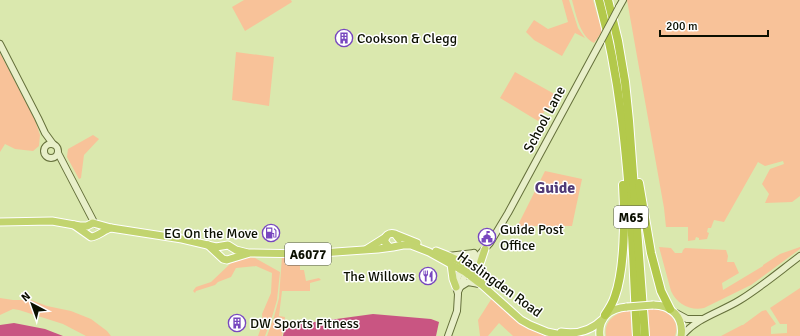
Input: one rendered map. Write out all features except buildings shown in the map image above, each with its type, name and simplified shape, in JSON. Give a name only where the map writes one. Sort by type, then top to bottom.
[{"type":"highway","name":"M65","points":[[599,0],[611,47],[619,98],[628,185],[637,336]]},
{"type":"highway","name":"M65","points":[[608,0],[618,41],[625,82],[645,336]]},
{"type":"highway","points":[[600,336],[600,330],[604,317],[613,303],[617,292],[621,262],[624,193],[619,98]]},
{"type":"highway","points":[[629,121],[651,253],[661,291],[680,322],[681,336]]},
{"type":"highway","name":"A6077","points":[[0,222],[52,222],[73,225],[87,225],[91,223],[111,228],[182,239],[208,245],[222,247],[228,245],[232,248],[250,253],[307,254],[366,250],[397,246]]},
{"type":"highway","points":[[96,224],[100,229],[99,233]]},
{"type":"highway","name":"A6077","points":[[73,225],[87,235]]},
{"type":"highway","points":[[87,225],[85,231],[87,235],[94,237],[111,228]]},
{"type":"highway","name":"A6077","points":[[366,250],[391,233],[397,235]]},
{"type":"highway","points":[[397,235],[399,240],[397,246]]},
{"type":"highway","name":"Haslingden Road","points":[[397,235],[448,256],[465,268],[479,275],[510,308],[523,317],[543,327],[568,333],[578,333],[590,330],[604,317]]},
{"type":"highway","points":[[386,237],[385,242],[389,247]]},
{"type":"highway","name":"Haslingden Road","points":[[397,246],[407,244],[415,246],[451,264],[465,268],[521,320],[543,330],[566,336]]},
{"type":"highway","name":"A6077","points":[[208,245],[225,260],[250,253]]},
{"type":"highway","points":[[220,255],[222,247]]},
{"type":"highway","points":[[231,258],[234,252],[232,248]]},
{"type":"highway","points":[[479,275],[479,267],[484,249]]},
{"type":"highway","points":[[451,264],[453,279],[458,289]]},
{"type":"highway","name":"A6077","points":[[604,317],[615,309],[627,306],[653,305],[663,306],[672,310]]},
{"type":"main road","name":"School Lane","points":[[465,268],[492,240],[508,213],[623,0]]},
{"type":"main road","points":[[0,44],[45,133],[58,149],[58,153],[65,168],[96,224]]},
{"type":"main road","points":[[45,133],[45,155],[65,168]]},
{"type":"main road","points":[[45,148],[48,145],[53,144]]},
{"type":"main road","points":[[50,158],[54,158],[58,153]]},
{"type":"main road","points":[[87,225],[88,210]]},
{"type":"main road","points":[[448,256],[474,253],[484,249]]},
{"type":"main road","points":[[448,336],[456,314],[458,289],[465,268],[474,253]]},
{"type":"main road","points":[[681,336],[690,327],[704,318],[723,310],[746,296],[800,256]]},
{"type":"main road","points":[[458,289],[468,282],[482,285]]},
{"type":"main road","points":[[672,310],[686,319],[695,320],[704,318]]},
{"type":"shaded area","points":[[244,0],[291,0],[292,2],[245,31],[232,7]]},
{"type":"shaded area","points":[[562,0],[569,0],[578,28],[585,38],[575,33],[562,56],[534,40],[526,32],[534,20],[548,29],[568,22]]},
{"type":"shaded area","points":[[572,0],[593,0],[602,32],[594,43],[589,40],[582,30]]},
{"type":"shaded area","points":[[627,0],[800,0],[800,196],[792,202],[765,203],[769,194],[762,184],[770,169],[784,164],[783,161],[765,166],[758,162],[724,222],[714,220],[711,228],[708,228],[707,232],[709,233],[707,239],[699,240],[699,238],[696,237],[695,240],[688,241],[688,227],[666,227],[664,208]]},
{"type":"shaded area","points":[[236,52],[274,57],[269,106],[232,100]]},
{"type":"shaded area","points":[[0,53],[35,120],[40,135],[39,146],[33,151],[15,149],[5,144],[0,152]]},
{"type":"shaded area","points":[[515,72],[558,96],[548,109],[546,109],[538,121],[500,98]]},
{"type":"shaded area","points":[[93,135],[99,139],[84,155],[81,178],[79,179],[67,157],[68,149]]},
{"type":"shaded area","points":[[545,171],[582,179],[572,226],[518,225]]},
{"type":"shaded area","points":[[659,247],[671,248],[675,253],[682,253],[685,248],[726,250],[728,256],[727,262],[734,262],[739,273],[722,283],[723,290],[780,254],[800,247],[800,249],[751,285],[699,309],[684,306],[674,296],[671,291]]},
{"type":"shaded area","points":[[282,256],[300,258],[300,270],[304,270],[306,281],[319,278],[321,280],[310,283],[310,291],[282,291],[279,316],[285,317],[282,336],[267,336],[279,298]]},
{"type":"shaded area","points":[[247,257],[255,258],[280,272],[277,300],[265,336],[258,336],[263,322],[262,314],[271,293],[272,273],[256,266],[236,268],[231,277],[218,282],[215,285],[196,291],[195,293],[193,291],[196,287],[211,282],[231,263]]},
{"type":"shaded area","points":[[800,288],[800,336],[721,336],[743,325],[762,311],[766,310],[776,324],[771,327],[771,334],[787,333],[787,324],[780,324],[770,308]]},
{"type":"shaded area","points":[[0,298],[31,300],[47,306],[71,311],[91,319],[107,331],[111,336],[86,336],[63,324],[19,310],[13,309],[0,315]]},
{"type":"shaded area","points":[[492,298],[524,325],[548,336],[513,336],[499,323],[488,336],[480,336],[478,320]]},
{"type":"shaded area","points":[[648,309],[666,312],[674,319],[676,324],[675,336],[650,336]]},
{"type":"shaded area","points":[[630,310],[632,336],[606,336],[607,326],[612,318],[615,315]]},
{"type":"shaded area","points":[[373,314],[431,319],[439,322],[436,336],[283,336],[285,326]]},
{"type":"shaded area","points":[[14,323],[45,329],[63,336],[0,336],[0,325]]},
{"type":"place","name":"Cookson & Clegg","points":[[344,38]]},
{"type":"place","name":"EG On the Move","points":[[271,233]]},
{"type":"place","name":"Guide Post Office","points":[[487,237]]},
{"type":"place","name":"The Willows","points":[[428,276]]},
{"type":"place","name":"DW Sports Fitness","points":[[237,323]]},
{"type":"district","name":"Guide","points":[[555,187]]}]
